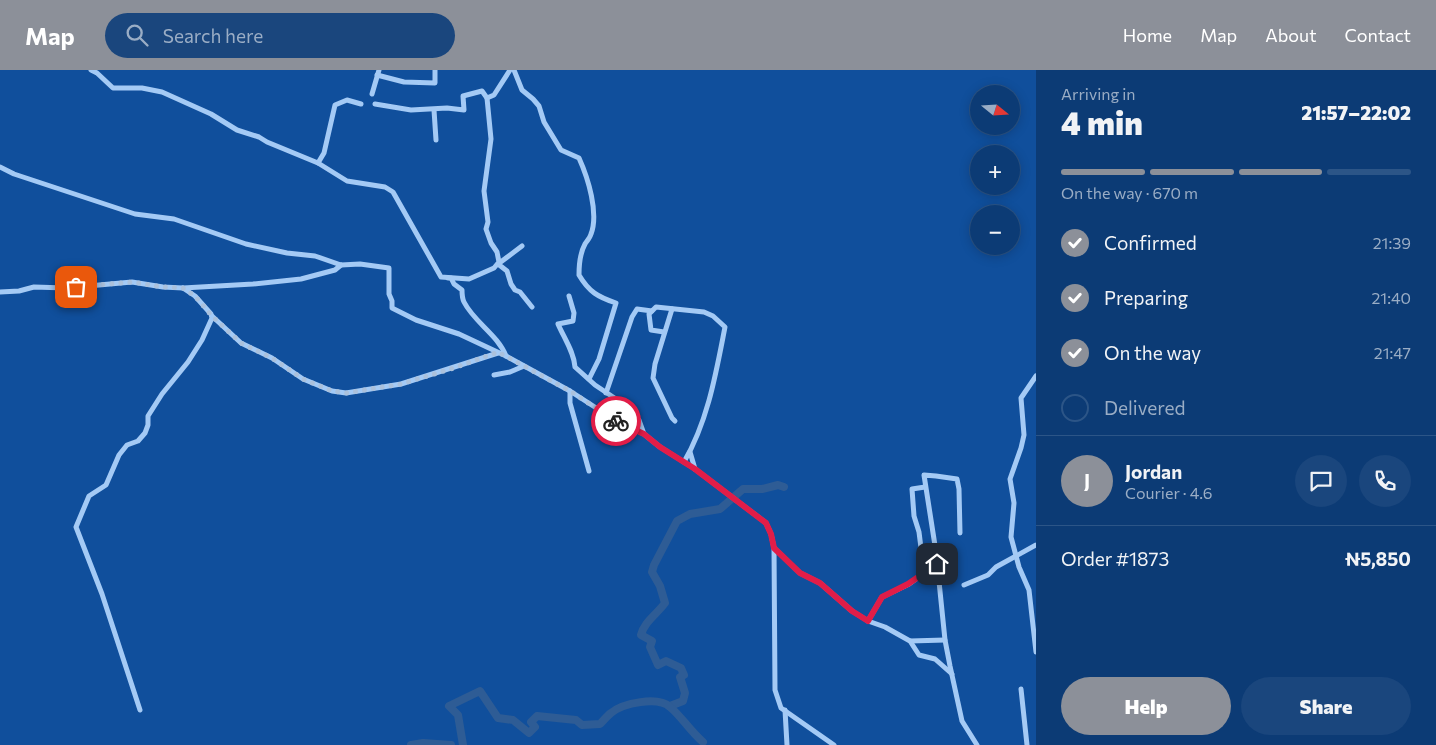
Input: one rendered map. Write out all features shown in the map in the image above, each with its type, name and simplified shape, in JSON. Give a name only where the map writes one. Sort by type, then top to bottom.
[{"type":"street","points":[[91,70],[113,88],[142,88],[162,92],[211,114],[237,130],[259,137],[318,163],[347,181],[384,187],[393,192],[442,276],[451,278],[454,284],[462,290],[464,301],[501,345],[506,356]]},
{"type":"street","points":[[372,94],[378,72],[404,82],[435,82],[435,70]]},
{"type":"street","points":[[488,98],[494,95],[510,70]]},
{"type":"street","points":[[514,70],[522,90],[539,106],[544,122],[561,150],[579,158],[590,192],[594,222],[591,234],[584,245],[579,275],[592,292],[599,297],[616,303],[599,359],[590,379]]},
{"type":"street","points":[[375,104],[411,110],[446,108],[464,110],[463,96],[482,91],[488,98],[491,140],[484,191],[488,222],[486,229],[491,243],[497,252],[498,264],[507,271],[515,290],[520,292],[532,307]]},
{"type":"street","points":[[318,163],[324,152],[335,105],[343,101],[361,104]]},
{"type":"street","points":[[434,110],[436,140]]},
{"type":"street","points":[[0,167],[14,174],[134,214],[174,220],[246,244],[315,256],[341,265],[360,264],[389,268],[389,294],[392,308],[416,320],[459,334],[506,356],[570,391],[621,424],[644,434],[695,469],[766,523],[774,548],[775,690],[781,708],[834,745]]},
{"type":"street","points":[[442,276],[469,280],[494,268],[522,246]]},
{"type":"street","points":[[0,292],[34,286],[66,288],[132,282],[183,288],[301,279],[335,270],[341,265]]},
{"type":"street","points":[[183,288],[195,296],[212,316],[241,343],[272,358],[303,379],[332,391],[354,392],[401,384],[498,352]]},
{"type":"street","points":[[569,296],[574,313],[572,321],[558,324],[574,356],[576,367],[606,393],[625,406],[639,420],[644,434]]},
{"type":"street","points":[[664,332],[651,330],[649,314],[656,308],[704,312],[713,316],[725,327],[711,396],[690,452],[684,462]]},
{"type":"street","points":[[606,393],[632,317],[637,309],[652,311]]},
{"type":"street","points":[[672,309],[655,364],[653,378],[675,421]]},
{"type":"street","points":[[140,710],[102,594],[76,531],[76,524],[89,496],[106,485],[119,456],[127,445],[138,441],[145,433],[148,425],[148,416],[162,394],[188,362],[202,340],[212,316]]},
{"type":"street","points":[[494,375],[510,372],[524,366]]},
{"type":"street","points":[[1036,376],[1022,398],[1024,435],[1010,479],[1014,504],[1012,537],[1015,556],[1029,590],[1036,652]]},
{"type":"street","points":[[570,391],[570,403],[589,471]]},
{"type":"street","points":[[690,452],[695,469]]},
{"type":"street","points":[[960,533],[957,480],[924,475],[937,564],[945,640],[962,721],[977,745]]},
{"type":"street","points":[[924,572],[919,532],[914,516],[912,489],[925,487]]},
{"type":"street","points":[[964,585],[988,574],[996,567],[1036,545]]},
{"type":"street","points":[[774,548],[800,573],[820,583],[852,611],[868,621],[885,627],[910,641],[945,640]]},
{"type":"street","points":[[868,621],[882,597],[908,584],[937,564]]},
{"type":"street","points":[[910,641],[918,655],[935,659],[953,674]]},
{"type":"street","points":[[1021,689],[1028,745]]},
{"type":"street","points":[[785,710],[787,745]]},
{"type":"waterway","points":[[670,706],[683,701],[685,693],[680,677],[684,675],[681,668],[666,661],[658,665],[650,647],[652,641],[641,635],[648,622],[665,603],[660,586],[652,572],[654,565],[677,521],[690,514],[720,509],[743,489],[762,489],[778,485],[784,487]]},
{"type":"waterway","points":[[463,745],[458,715],[449,706],[480,691],[498,718],[513,720],[529,733],[535,727],[531,722],[537,716],[576,720],[582,725],[600,724],[616,709],[649,701],[665,704],[670,707],[703,742]]},
{"type":"waterway","points":[[411,745],[423,743],[451,745]]},
{"type":"way so far","points":[[76,287],[132,282],[183,288],[195,296],[212,316],[241,343],[272,358],[303,379],[332,391],[346,393],[385,388],[454,368],[498,352],[570,391],[616,421]]},
{"type":"route","points":[[616,421],[644,434],[660,447],[695,469],[766,523],[770,529],[774,548],[800,573],[820,583],[852,611],[868,621],[882,597],[908,584],[937,564]]}]
